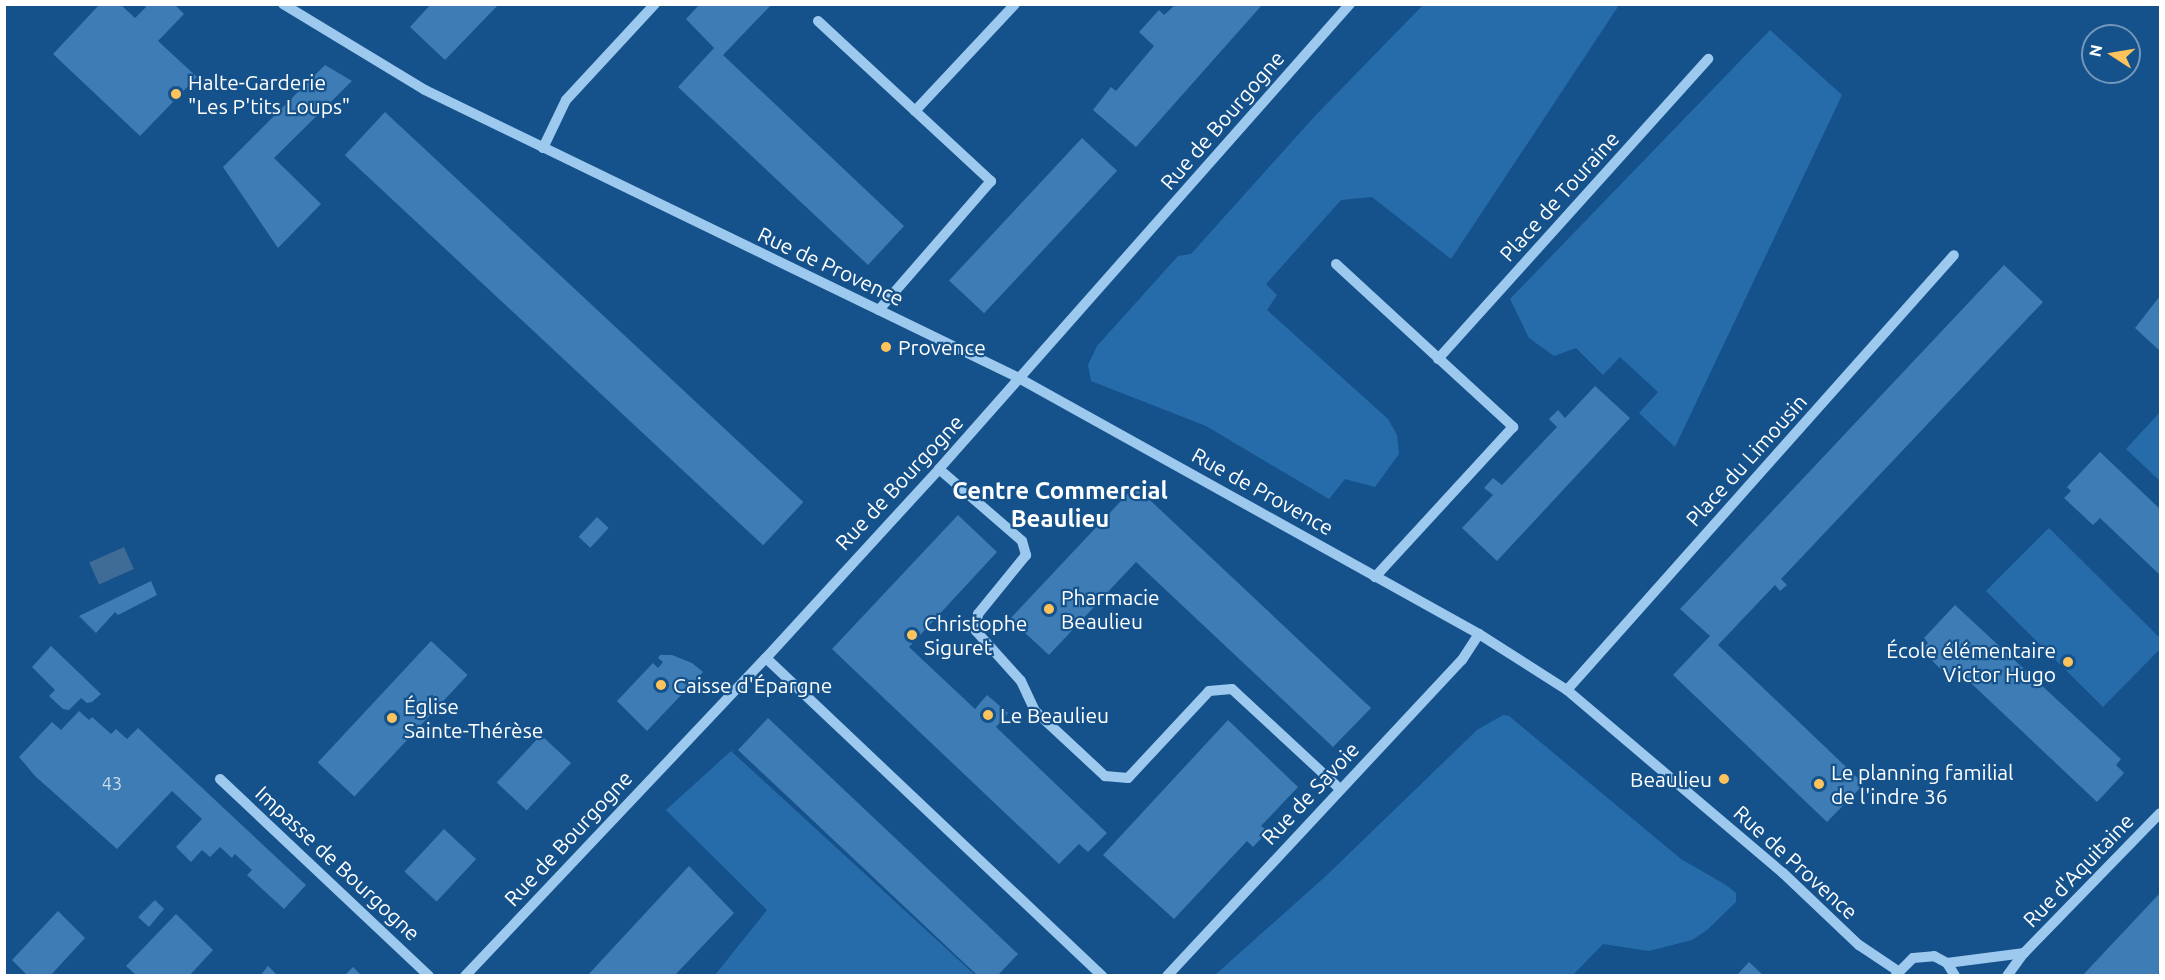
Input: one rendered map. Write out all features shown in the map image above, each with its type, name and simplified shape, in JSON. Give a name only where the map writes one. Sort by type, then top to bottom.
[{"type":"street","name":"Rue de Provence","points":[[284,4],[424,90],[1020,379],[1479,634],[1567,690],[1783,873],[1859,945],[1897,973]]},
{"type":"street","points":[[543,148],[566,100],[655,4]]},
{"type":"street","points":[[915,111],[1015,4]]},
{"type":"street","name":"Rue de Bourgogne","points":[[465,975],[766,658],[939,469],[1350,4]]},
{"type":"street","points":[[818,21],[991,181],[879,310]]},
{"type":"street","name":"Place de Touraine","points":[[1438,359],[1708,59]]},
{"type":"street","name":"Place du Limousin","points":[[1567,690],[1954,255]]},
{"type":"street","points":[[1336,264],[1513,427],[1375,577]]},
{"type":"street","points":[[939,469],[1022,541],[1026,555],[978,614],[976,631],[1021,681],[1035,711],[1105,776],[1128,778],[1209,691],[1233,689],[1340,789]]},
{"type":"street","name":"Rue de Savoie","points":[[1167,975],[1462,660],[1479,634]]},
{"type":"street","points":[[766,658],[1102,975]]},
{"type":"street","name":"Impasse de Bourgogne","points":[[220,778],[429,975]]},
{"type":"street","name":"Rue d'Aquitaine","points":[[2007,975],[2024,953],[2160,813]]},
{"type":"street","name":"Rue d'Aquitaine","points":[[1897,973],[1912,958],[1934,956],[1947,963],[2024,953]]},
{"type":"street","points":[[1947,963],[1955,975]]},
{"type":"shaded area","points":[[1423,5],[1619,5],[1451,259],[1372,197],[1341,200],[1266,284],[1277,295],[1267,310],[1388,419],[1397,435],[1399,454],[1375,487],[1345,479],[1329,499],[1206,426],[1091,381],[1088,365],[1097,346],[1178,256],[1191,254],[1315,116]]},
{"type":"shaded area","points":[[1770,30],[1842,95],[1675,447],[1639,413],[1658,392],[1620,357],[1603,375],[1576,348],[1554,356],[1529,338],[1510,299]]},
{"type":"shaded area","points":[[2160,412],[2160,481],[2126,449]]},
{"type":"shaded area","points":[[2049,528],[2160,638],[2160,649],[2103,707],[1986,591]]},
{"type":"shaded area","points":[[124,547],[134,569],[99,584],[89,562]]},
{"type":"shaded area","points":[[1503,715],[1509,716],[1681,859],[1736,893],[1736,902],[1707,930],[1692,940],[1649,951],[1603,944],[1573,975],[1215,975],[1327,875],[1477,730]]},
{"type":"shaded area","points":[[731,751],[975,975],[715,975],[767,910],[666,810]]},
{"type":"building","points":[[100,4],[120,4],[135,18],[146,7],[143,4],[174,4],[184,14],[158,41],[197,77],[140,136],[53,54]]},
{"type":"building","points":[[431,4],[499,4],[445,60],[410,27]]},
{"type":"building","points":[[700,4],[772,4],[723,55],[904,226],[868,265],[678,87],[714,48],[686,19]]},
{"type":"building","points":[[1175,5],[1262,5],[1136,147],[1093,110],[1111,87],[1116,91],[1154,46],[1139,32],[1159,10],[1164,15]]},
{"type":"building","points":[[325,65],[352,81],[274,158],[321,204],[278,248],[223,167]]},
{"type":"building","points":[[385,112],[803,502],[763,545],[345,155]]},
{"type":"building","points":[[1082,138],[1117,171],[984,313],[949,281]]},
{"type":"building","points":[[2004,265],[2043,302],[1781,579],[1787,585],[1780,591],[1775,585],[1718,645],[1864,784],[1827,822],[1673,675],[1710,636],[1680,609]]},
{"type":"building","points":[[2160,296],[2160,351],[2135,328]]},
{"type":"building","points":[[1595,386],[1630,418],[1497,561],[1462,528],[1493,495],[1484,488],[1493,478],[1502,485],[1557,427],[1549,419],[1558,410],[1565,418]]},
{"type":"building","points":[[2100,452],[2160,509],[2160,575],[2100,518],[2093,525],[2064,498],[2071,491],[2067,487]]},
{"type":"building","points":[[1135,486],[1371,708],[1333,747],[1136,562],[1049,655],[1010,619]]},
{"type":"building","points":[[958,515],[997,552],[909,647],[975,709],[987,695],[1008,713],[996,727],[1107,833],[1088,852],[1079,844],[1059,864],[832,649]]},
{"type":"building","points":[[597,517],[609,528],[590,548],[579,537]]},
{"type":"building","points":[[151,581],[157,595],[118,615],[115,612],[96,633],[79,616]]},
{"type":"building","points":[[1955,605],[2121,759],[2116,765],[2124,773],[2097,802],[1957,670],[1950,678],[1921,650],[1928,643],[1924,638]]},
{"type":"building","name":"Église Sainte-Thérèse","points":[[431,641],[468,675],[354,797],[318,762]]},
{"type":"building","points":[[51,646],[101,694],[92,702],[87,703],[81,698],[69,710],[63,709],[49,696],[55,690],[32,667]]},
{"type":"building","points":[[660,655],[672,655],[692,663],[703,672],[647,731],[617,701],[653,663],[658,668],[663,662],[658,658]]},
{"type":"building","points":[[79,711],[89,720],[92,717],[111,734],[116,729],[127,739],[138,728],[306,885],[284,909],[247,875],[252,870],[235,854],[232,858],[220,847],[210,857],[202,850],[191,862],[176,847],[202,819],[172,791],[117,849],[35,776],[19,757],[52,722],[61,730]]},
{"type":"building","points":[[768,718],[1018,954],[997,976],[978,976],[738,750]]},
{"type":"building","points":[[1228,720],[1298,787],[1261,826],[1268,831],[1253,847],[1247,841],[1174,919],[1103,855]]},
{"type":"building","points":[[541,735],[571,763],[527,810],[497,783]]},
{"type":"building","points":[[444,829],[476,859],[437,901],[404,871]]},
{"type":"building","points":[[689,866],[734,913],[674,976],[587,976]]},
{"type":"building","points":[[2160,893],[2160,971],[2157,976],[2082,976]]},
{"type":"building","points":[[155,900],[164,909],[149,927],[138,917]]},
{"type":"building","points":[[58,911],[85,938],[50,976],[28,976],[12,960]]},
{"type":"building","points":[[176,914],[213,950],[189,976],[137,976],[126,966]]},
{"type":"building","points":[[1749,962],[1764,976],[1736,976]]},
{"type":"building","points":[[268,966],[278,976],[260,976]]},
{"type":"building","points":[[353,967],[362,976],[344,976]]},
{"type":"place","name":"Halte-Garderie \"Les P'tits Loups\"","points":[[176,94]]},
{"type":"place","name":"Provence","points":[[886,347]]},
{"type":"place","name":"Pharmacie Beaulieu","points":[[1049,609]]},
{"type":"place","name":"Christophe Siguret","points":[[912,635]]},
{"type":"place","name":"École élémentaire Victor Hugo","points":[[2068,662]]},
{"type":"place","name":"Caisse d'Épargne","points":[[661,685]]},
{"type":"place","name":"Le Beaulieu","points":[[988,715]]},
{"type":"place","name":"Église Sainte-Thérèse","points":[[392,718]]},
{"type":"place","name":"Beaulieu","points":[[1724,779]]},
{"type":"place","name":"Le planning familial de l'indre 36","points":[[1819,784]]},
{"type":"district","name":"Centre Commercial Beaulieu","points":[[1060,505]]}]
